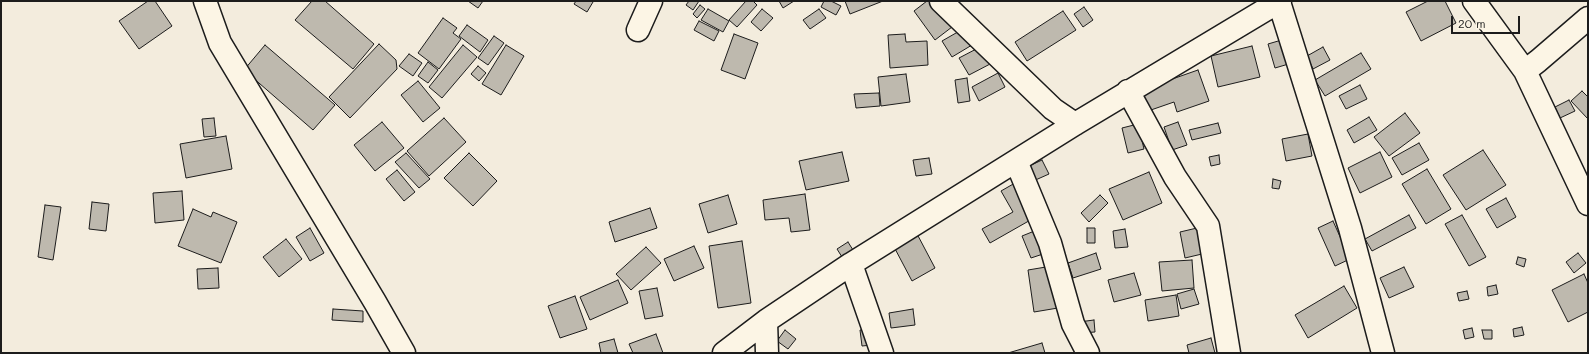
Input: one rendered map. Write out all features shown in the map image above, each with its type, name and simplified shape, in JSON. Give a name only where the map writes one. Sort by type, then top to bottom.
[{"type":"street","points":[[205,1],[220,43],[404,353]]},
{"type":"street","points":[[638,30],[651,1]]},
{"type":"street","points":[[941,1],[1053,109],[1075,124]]},
{"type":"street","points":[[1474,1],[1525,71],[1588,204]]},
{"type":"street","points":[[724,353],[766,321],[850,264],[1128,91],[1280,2],[1350,228],[1383,353]]},
{"type":"street","points":[[1525,71],[1588,18]]},
{"type":"street","points":[[1128,91],[1175,177],[1208,226],[1229,353]]},
{"type":"street","points":[[1016,161],[1050,243],[1073,324],[1088,353]]},
{"type":"street","points":[[850,264],[882,353]]},
{"type":"street","points":[[766,321],[767,353]]},
{"type":"building","points":[[148,1],[155,1],[172,26],[139,49],[119,21]]},
{"type":"building","points":[[312,1],[325,1],[374,44],[353,69],[295,20]]},
{"type":"building","points":[[468,1],[483,1],[478,8]]},
{"type":"building","points":[[576,1],[593,2],[587,12],[574,4]]},
{"type":"building","points":[[689,1],[699,1],[693,10],[686,5]]},
{"type":"building","points":[[746,1],[753,1],[757,5],[737,27],[729,20]]},
{"type":"building","points":[[779,1],[794,1],[783,8]]},
{"type":"building","points":[[824,1],[831,1],[841,6],[836,15],[821,7]]},
{"type":"building","points":[[845,1],[883,1],[850,14]]},
{"type":"building","points":[[927,1],[933,1],[952,27],[935,40],[914,11]]},
{"type":"building","points":[[1428,1],[1445,1],[1456,23],[1421,41],[1406,12]]},
{"type":"building","points":[[700,5],[705,9],[697,18],[693,14]]},
{"type":"building","points":[[1084,7],[1093,20],[1083,27],[1074,14]]},
{"type":"building","points":[[708,9],[729,21],[723,32],[701,20]]},
{"type":"building","points":[[762,9],[773,18],[761,31],[751,22]]},
{"type":"building","points":[[819,9],[826,18],[810,29],[803,20]]},
{"type":"building","points":[[1063,11],[1076,30],[1027,61],[1015,42]]},
{"type":"building","points":[[443,18],[457,28],[453,33],[461,39],[439,69],[418,53]]},
{"type":"building","points":[[699,21],[719,31],[714,41],[694,30]]},
{"type":"building","points":[[467,25],[488,40],[480,52],[459,36]]},
{"type":"building","points":[[963,29],[972,45],[952,57],[942,41]]},
{"type":"building","points":[[734,34],[758,43],[745,79],[721,70]]},
{"type":"building","points":[[905,34],[906,42],[927,41],[928,65],[890,68],[888,35]]},
{"type":"building","points":[[494,36],[504,43],[488,65],[478,58]]},
{"type":"building","points":[[1285,39],[1292,63],[1275,68],[1268,44]]},
{"type":"building","points":[[379,44],[396,60],[397,69],[350,118],[329,97]]},
{"type":"building","points":[[265,45],[335,105],[313,130],[244,70]]},
{"type":"building","points":[[463,45],[477,57],[442,98],[429,87]]},
{"type":"building","points":[[506,45],[524,56],[501,95],[482,84]]},
{"type":"building","points":[[982,46],[992,63],[969,75],[959,58]]},
{"type":"building","points":[[1252,46],[1260,77],[1218,87],[1211,56]]},
{"type":"building","points":[[1323,47],[1330,60],[1313,69],[1307,56]]},
{"type":"building","points":[[1361,53],[1371,69],[1325,96],[1315,80]]},
{"type":"building","points":[[409,54],[422,63],[413,76],[399,66]]},
{"type":"building","points":[[428,62],[438,70],[428,83],[418,76]]},
{"type":"building","points":[[478,66],[486,73],[479,81],[471,74]]},
{"type":"building","points":[[1198,70],[1209,101],[1177,112],[1174,102],[1148,111],[1141,90]]},
{"type":"building","points":[[998,73],[1005,87],[979,101],[972,87]]},
{"type":"building","points":[[906,74],[910,102],[881,106],[878,77]]},
{"type":"building","points":[[967,78],[970,101],[958,103],[955,80]]},
{"type":"building","points":[[418,81],[440,108],[423,122],[401,95]]},
{"type":"building","points":[[1360,85],[1367,99],[1346,109],[1339,96]]},
{"type":"building","points":[[1582,91],[1588,97],[1588,119],[1571,101]]},
{"type":"building","points":[[879,93],[880,106],[856,108],[854,94]]},
{"type":"building","points":[[1569,100],[1575,111],[1560,118],[1555,107]]},
{"type":"building","points":[[1405,113],[1420,133],[1389,156],[1374,137]]},
{"type":"building","points":[[1369,117],[1377,130],[1354,143],[1347,130]]},
{"type":"building","points":[[214,118],[216,136],[204,137],[202,119]]},
{"type":"building","points":[[444,118],[466,142],[429,176],[407,151]]},
{"type":"building","points":[[382,122],[404,148],[375,171],[354,145]]},
{"type":"building","points":[[1178,122],[1187,145],[1172,150],[1164,127]]},
{"type":"building","points":[[1218,123],[1221,133],[1192,140],[1189,130]]},
{"type":"building","points":[[1138,124],[1144,149],[1128,153],[1122,128]]},
{"type":"building","points":[[1308,134],[1312,156],[1286,161],[1282,139]]},
{"type":"building","points":[[226,136],[232,169],[186,178],[180,144]]},
{"type":"building","points":[[1419,143],[1429,160],[1402,175],[1392,158]]},
{"type":"building","points":[[1483,150],[1506,185],[1466,210],[1443,175]]},
{"type":"building","points":[[842,152],[849,181],[806,190],[799,161]]},
{"type":"building","points":[[1380,152],[1392,177],[1360,193],[1348,168]]},
{"type":"building","points":[[406,153],[430,179],[419,188],[395,162]]},
{"type":"building","points":[[469,153],[497,181],[473,206],[444,178]]},
{"type":"building","points":[[1219,155],[1220,164],[1211,166],[1209,157]]},
{"type":"building","points":[[929,158],[932,174],[916,176],[913,160]]},
{"type":"building","points":[[1042,160],[1049,174],[1031,182],[1025,168]]},
{"type":"building","points":[[1427,169],[1451,209],[1426,224],[1402,184]]},
{"type":"building","points":[[397,170],[415,192],[404,201],[386,179]]},
{"type":"building","points":[[1149,172],[1162,203],[1123,220],[1109,189]]},
{"type":"building","points":[[1273,179],[1281,181],[1279,189],[1272,188]]},
{"type":"building","points":[[1015,183],[1034,218],[990,243],[982,229],[1013,212],[1001,191]]},
{"type":"building","points":[[182,191],[184,220],[155,223],[153,193]]},
{"type":"building","points":[[805,194],[810,230],[791,232],[789,218],[765,220],[763,200]]},
{"type":"building","points":[[728,195],[737,224],[708,233],[699,204]]},
{"type":"building","points":[[1100,195],[1108,203],[1089,222],[1081,213]]},
{"type":"building","points":[[1506,198],[1516,217],[1497,228],[1486,209]]},
{"type":"building","points":[[92,202],[109,204],[106,231],[89,229]]},
{"type":"building","points":[[45,205],[61,207],[53,260],[38,257]]},
{"type":"building","points":[[650,208],[657,228],[615,242],[609,222]]},
{"type":"building","points":[[193,209],[211,217],[213,212],[237,222],[221,263],[178,246]]},
{"type":"building","points":[[1409,215],[1416,228],[1372,251],[1365,239]]},
{"type":"building","points":[[1462,215],[1486,257],[1469,266],[1445,224]]},
{"type":"building","points":[[1333,221],[1350,259],[1335,266],[1318,228]]},
{"type":"building","points":[[310,228],[324,253],[310,261],[296,237]]},
{"type":"building","points":[[1087,228],[1095,228],[1095,243],[1087,243]]},
{"type":"building","points":[[1197,228],[1202,254],[1185,258],[1180,232]]},
{"type":"building","points":[[1125,229],[1128,247],[1115,248],[1113,231]]},
{"type":"building","points":[[1037,230],[1046,253],[1031,258],[1022,236]]},
{"type":"building","points":[[916,232],[935,268],[912,281],[893,245]]},
{"type":"building","points":[[286,239],[302,259],[279,277],[263,257]]},
{"type":"building","points":[[742,241],[751,303],[718,308],[709,246]]},
{"type":"building","points":[[848,242],[853,250],[842,257],[837,249]]},
{"type":"building","points":[[694,246],[704,268],[674,281],[664,259]]},
{"type":"building","points":[[646,247],[661,263],[631,290],[616,274]]},
{"type":"building","points":[[1096,253],[1101,269],[1073,278],[1068,263]]},
{"type":"building","points":[[1578,253],[1586,263],[1574,273],[1566,262]]},
{"type":"building","points":[[1518,257],[1526,259],[1524,267],[1516,264]]},
{"type":"building","points":[[1192,260],[1194,288],[1162,291],[1159,262]]},
{"type":"building","points":[[1052,266],[1058,308],[1034,312],[1028,270]]},
{"type":"building","points":[[1404,267],[1414,287],[1389,298],[1380,278]]},
{"type":"building","points":[[218,268],[219,288],[198,289],[197,269]]},
{"type":"building","points":[[1134,273],[1141,295],[1114,302],[1108,280]]},
{"type":"building","points":[[1584,274],[1588,283],[1588,312],[1568,322],[1552,290]]},
{"type":"building","points":[[618,280],[628,303],[590,320],[580,297]]},
{"type":"building","points":[[1496,285],[1498,294],[1488,296],[1487,287]]},
{"type":"building","points":[[1344,286],[1357,308],[1308,338],[1295,315]]},
{"type":"building","points":[[657,288],[663,316],[645,319],[639,291]]},
{"type":"building","points":[[1194,289],[1199,304],[1181,309],[1177,294]]},
{"type":"building","points":[[1467,291],[1469,299],[1459,301],[1457,293]]},
{"type":"building","points":[[1176,295],[1179,316],[1148,321],[1145,300]]},
{"type":"building","points":[[575,296],[587,329],[560,338],[548,306]]},
{"type":"building","points":[[333,309],[363,311],[363,322],[332,320]]},
{"type":"building","points":[[913,309],[915,325],[891,328],[889,313]]},
{"type":"building","points":[[1094,320],[1095,332],[1080,333],[1079,322]]},
{"type":"building","points":[[1522,327],[1524,335],[1514,337],[1513,329]]},
{"type":"building","points":[[1472,328],[1474,337],[1465,339],[1463,330]]},
{"type":"building","points":[[870,329],[872,345],[862,346],[860,330]]},
{"type":"building","points":[[785,330],[796,339],[788,349],[777,341]]},
{"type":"building","points":[[1482,330],[1492,330],[1492,339],[1484,339]]},
{"type":"building","points":[[656,334],[663,353],[633,353],[629,344]]},
{"type":"building","points":[[1211,338],[1215,353],[1189,353],[1187,345]]},
{"type":"building","points":[[614,339],[618,353],[601,353],[599,343]]},
{"type":"building","points":[[1042,343],[1045,353],[1008,353]]}]
